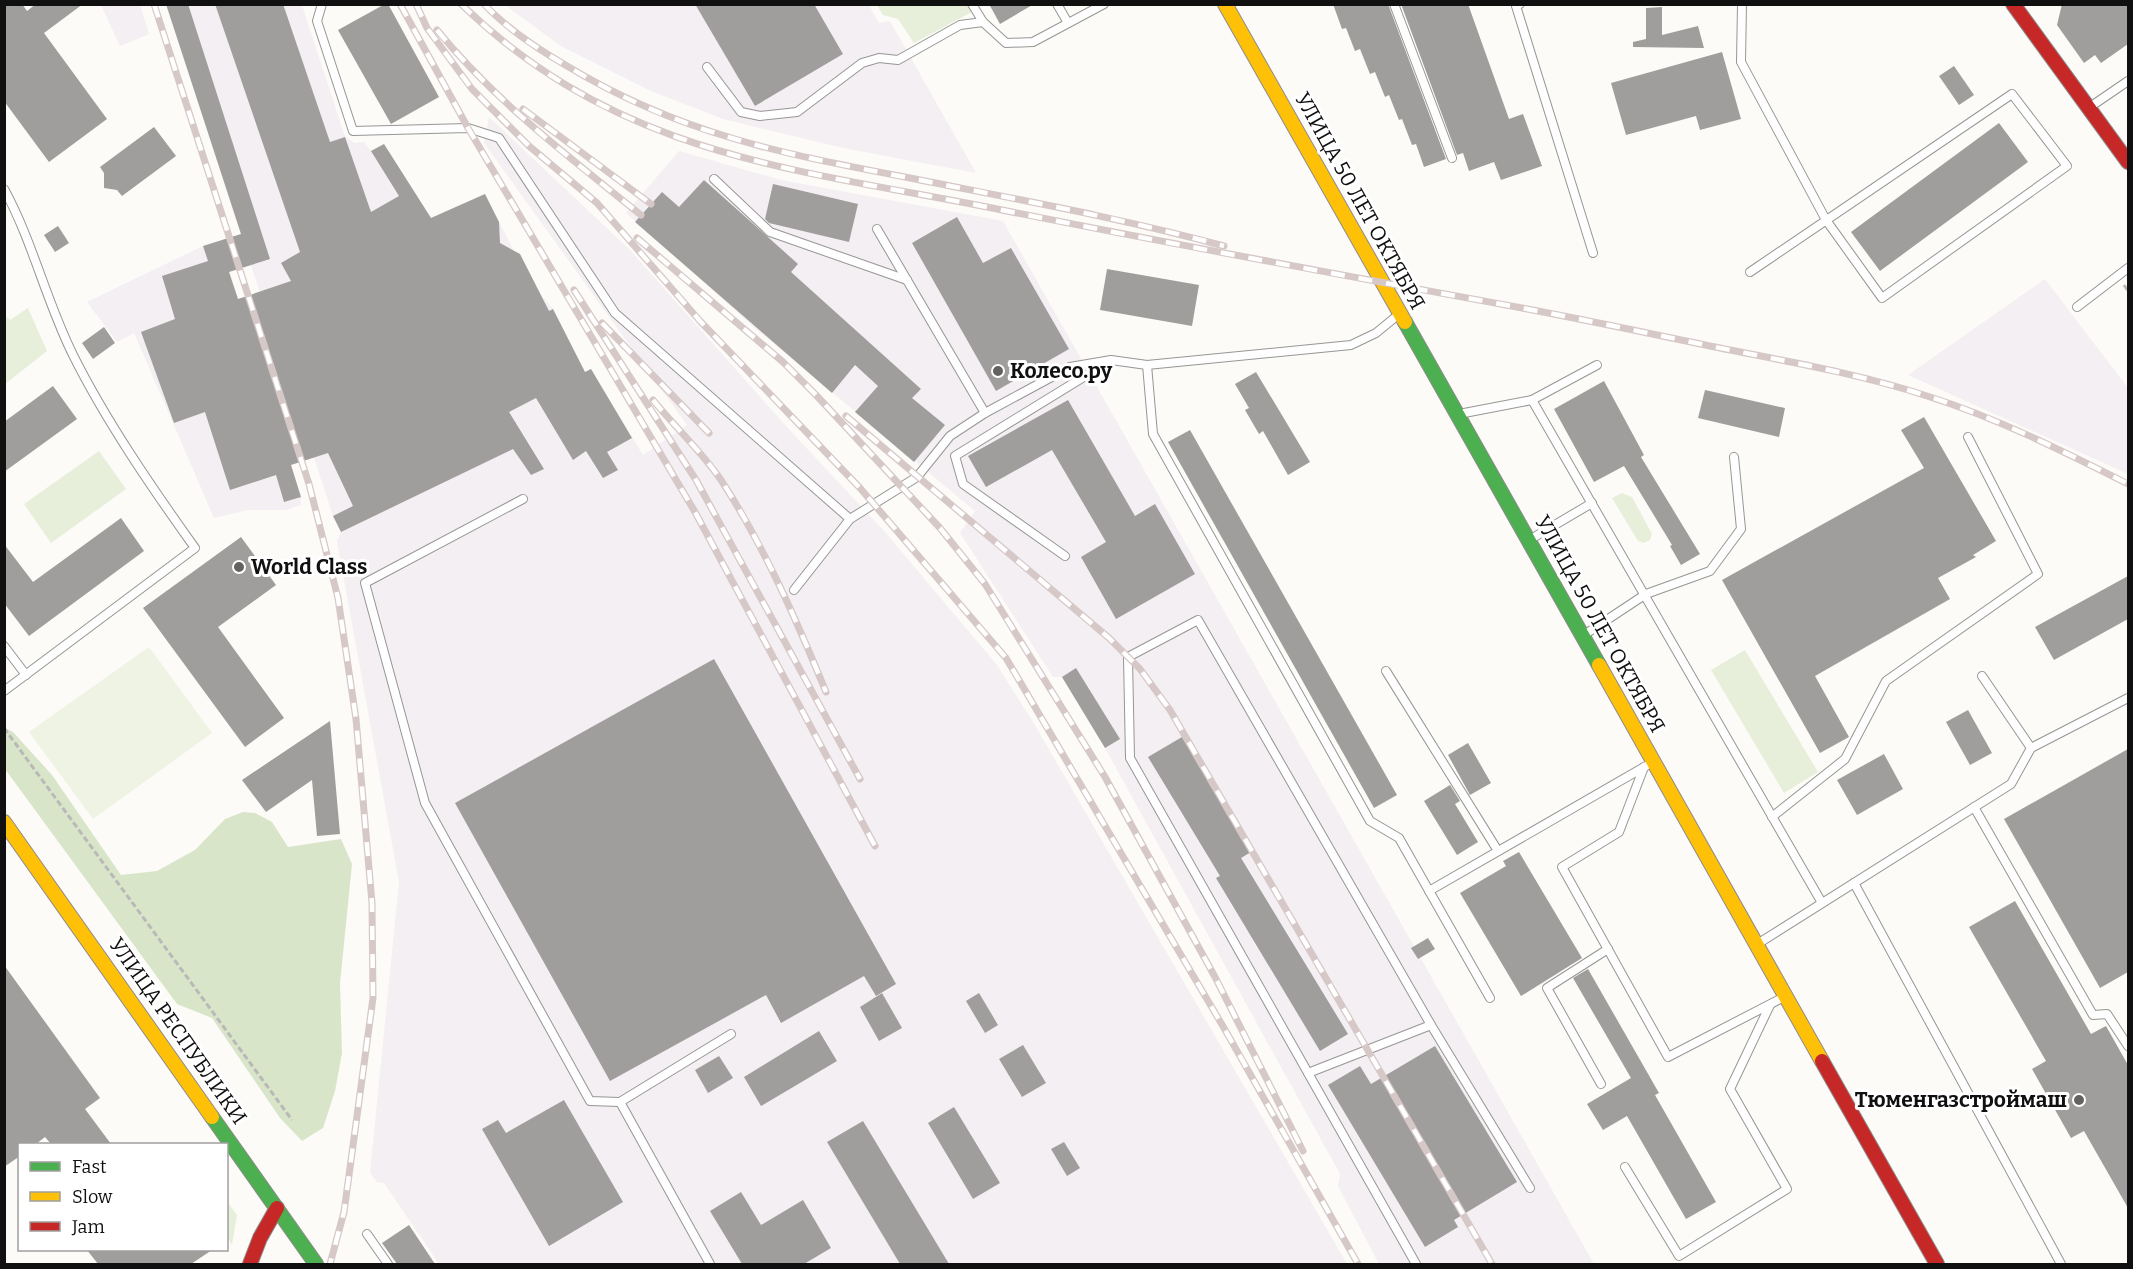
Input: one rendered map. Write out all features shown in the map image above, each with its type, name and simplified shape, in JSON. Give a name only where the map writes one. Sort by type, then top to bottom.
[{"type":"main road","name":"УЛИЦА 50 ЛЕТ ОКТЯБРЯ","points":[[1225,4],[1530,540],[1649,765],[1758,944],[1937,1264]]},
{"type":"main road","points":[[2013,4],[2128,162]]},
{"type":"main road","name":"УЛИЦА РЕСПУБЛИКИ","points":[[4,822],[316,1264]]},
{"type":"main road","points":[[250,1264],[260,1238],[277,1208]]},
{"type":"lane","points":[[322,4],[317,21],[353,131],[468,128],[499,138],[615,313],[850,519]]},
{"type":"lane","points":[[972,4],[983,22],[1006,43],[1033,42],[1104,4]]},
{"type":"lane","points":[[1057,4],[1068,23]]},
{"type":"lane","points":[[1394,4],[1452,158]]},
{"type":"lane","points":[[1520,4],[1516,6],[1593,253]]},
{"type":"lane","points":[[1742,4],[1742,62],[1826,219],[1882,298],[2067,166],[2012,94],[1826,219],[1750,272]]},
{"type":"lane","points":[[707,67],[741,112],[760,116],[797,112],[862,63],[879,58],[897,60],[960,25],[983,22]]},
{"type":"lane","points":[[2088,108],[2128,81]]},
{"type":"lane","points":[[714,179],[770,232],[907,280]]},
{"type":"lane","points":[[4,189],[25,233],[73,354],[147,481],[195,549],[4,691]]},
{"type":"lane","points":[[877,228],[985,413]]},
{"type":"lane","points":[[2077,307],[2128,268]]},
{"type":"lane","points":[[794,590],[850,519],[904,488],[928,466],[950,436],[985,413],[1070,367],[1112,360],[1147,365],[1351,345],[1376,333],[1400,314]]},
{"type":"lane","points":[[1065,556],[963,484],[955,456],[1112,360]]},
{"type":"lane","points":[[1147,365],[1153,434],[1370,821],[1399,838],[1490,998]]},
{"type":"lane","points":[[1458,414],[1532,400],[1597,365]]},
{"type":"lane","points":[[1532,400],[1646,594],[1822,903]]},
{"type":"lane","points":[[1772,817],[1845,759],[1886,681],[2038,574],[1968,437]]},
{"type":"lane","points":[[1582,636],[1646,594],[1710,571],[1740,529],[1734,457]]},
{"type":"lane","points":[[523,499],[365,582],[424,802],[590,1101],[620,1102],[731,1034]]},
{"type":"lane","points":[[1530,540],[1592,503]]},
{"type":"lane","points":[[1416,1264],[1130,758],[1128,657],[1198,620],[1431,1025],[1530,1188]]},
{"type":"lane","points":[[4,646],[26,675]]},
{"type":"lane","points":[[1386,670],[1498,852]]},
{"type":"lane","points":[[1982,676],[2031,748]]},
{"type":"lane","points":[[1758,944],[2011,784],[2031,748],[2128,699]]},
{"type":"lane","points":[[1429,891],[1649,765]]},
{"type":"lane","points":[[1649,765],[1619,832],[1562,867],[1668,1057],[1787,996]]},
{"type":"lane","points":[[1974,807],[2093,1015],[2107,1014],[2128,1046]]},
{"type":"lane","points":[[1854,884],[2061,1264]]},
{"type":"lane","points":[[1601,1084],[1547,988],[1608,949]]},
{"type":"lane","points":[[1625,1167],[1679,1256],[1787,1189],[1731,1089],[1770,1005]]},
{"type":"lane","points":[[1308,1073],[1431,1025]]},
{"type":"lane","points":[[620,1102],[710,1264]]},
{"type":"lane","points":[[367,1234],[388,1264]]},
{"type":"path","points":[[4,728],[292,1120]]},
{"type":"shaded area","points":[[101,5],[140,5],[149,34],[120,46]]},
{"type":"shaded area","points":[[166,5],[302,5],[345,137],[355,143],[364,142],[371,151],[384,144],[431,218],[485,194],[514,251],[526,266],[541,295],[553,309],[585,372],[591,369],[643,455],[687,425],[484,143],[489,117],[629,249],[786,426],[885,532],[997,665],[1036,727],[1347,1264],[439,1264],[384,1183],[377,1182],[370,1173],[399,882],[337,541],[341,532],[333,516]]},
{"type":"shaded area","points":[[505,5],[869,5],[879,23],[890,21],[976,173],[843,148],[723,119],[651,91],[561,46]]},
{"type":"shaded area","points":[[679,151],[781,180],[1003,221],[1594,1264],[1379,1264],[1338,1186],[1340,1174],[1105,748],[1062,677],[1053,677],[960,533],[975,511],[756,329],[626,213]]},
{"type":"shaded area","points":[[220,241],[301,497],[301,505],[286,510],[248,510],[214,518],[134,333],[117,342],[87,302],[203,246]]},
{"type":"shaded area","points":[[2045,279],[2128,388],[2128,474],[1908,375]]},
{"type":"green space","points":[[877,5],[968,5],[972,12],[914,43],[898,19],[883,15]]},
{"type":"green space","points":[[28,308],[47,351],[5,384],[5,316],[10,320]]},
{"type":"green space","points":[[99,451],[126,489],[51,543],[24,504]]},
{"type":"green space","points":[[1622,493],[1632,497],[1652,534],[1650,540],[1644,543],[1638,541],[1612,498]]},
{"type":"green space","points":[[149,647],[212,733],[93,819],[29,732]]},
{"type":"green space","points":[[1745,650],[1818,772],[1784,793],[1711,670]]},
{"type":"green space","points":[[5,728],[13,732],[52,775],[121,875],[157,871],[195,850],[225,819],[243,812],[255,813],[272,822],[288,847],[341,839],[352,864],[340,983],[342,1053],[335,1091],[323,1128],[302,1141],[280,1118],[212,1018],[177,1004],[5,769]]},
{"type":"green space","points":[[228,1203],[237,1215],[232,1245],[228,1238]]},
{"type":"building","points":[[4,4],[22,4],[27,11],[36,4],[83,4],[44,33],[107,119],[49,162],[4,101]]},
{"type":"building","points":[[166,4],[188,4],[270,259],[229,272],[238,299],[291,281],[281,263],[300,252],[215,4],[283,4],[330,142],[345,137],[371,212],[399,196],[371,151],[384,144],[431,218],[485,194],[499,222],[500,243],[520,254],[549,311],[553,309],[585,372],[591,369],[632,438],[607,452],[618,470],[603,478],[586,451],[573,460],[536,398],[509,412],[544,469],[531,475],[513,449],[341,532],[333,516],[353,506],[328,453],[291,465],[301,497],[284,502],[276,475],[230,490],[205,412],[174,423],[141,332],[175,319],[162,276],[208,261],[203,246],[241,234]]},
{"type":"building","points":[[388,4],[439,97],[391,124],[338,30]]},
{"type":"building","points":[[695,4],[814,4],[843,54],[755,106]]},
{"type":"building","points":[[989,4],[1034,4],[1000,24]]},
{"type":"building","points":[[1333,4],[1388,4],[1446,159],[1424,167],[1416,144],[1412,145],[1389,95],[1385,97],[1375,72],[1370,74],[1360,49],[1355,51],[1346,28],[1342,29]]},
{"type":"building","points":[[1401,4],[1468,4],[1509,119],[1523,114],[1542,166],[1501,180],[1494,162],[1469,171],[1463,153],[1457,155]]},
{"type":"building","points":[[2062,4],[2128,4],[2128,44],[2101,63],[2095,55],[2084,63],[2057,25]]},
{"type":"building","points":[[1662,7],[1662,35],[1698,26],[1704,48],[1633,47],[1633,42],[1646,39],[1646,8]]},
{"type":"building","points":[[1722,52],[1741,119],[1700,130],[1696,116],[1626,135],[1611,83]]},
{"type":"building","points":[[1954,66],[1974,95],[1959,105],[1939,76]]},
{"type":"building","points":[[1999,123],[2028,162],[1880,271],[1851,232]]},
{"type":"building","points":[[154,127],[176,156],[122,196],[117,190],[104,188],[104,173],[100,167]]},
{"type":"building","points":[[704,180],[798,264],[791,272],[921,389],[912,398],[945,425],[914,462],[855,412],[878,386],[855,365],[832,393],[635,222],[662,192],[679,207]]},
{"type":"building","points":[[773,184],[858,204],[849,242],[769,223],[765,219]]},
{"type":"building","points":[[957,217],[983,263],[1011,248],[1069,349],[996,391],[912,243]]},
{"type":"building","points":[[58,226],[69,243],[55,252],[44,235]]},
{"type":"building","points":[[1107,269],[1199,285],[1192,326],[1100,310]]},
{"type":"building","points":[[104,327],[115,343],[93,359],[82,343]]},
{"type":"building","points":[[1256,372],[1310,462],[1288,475],[1263,431],[1259,434],[1245,410],[1249,408],[1235,384]]},
{"type":"building","points":[[1604,381],[1644,455],[1641,457],[1700,554],[1681,565],[1670,546],[1672,545],[1624,466],[1594,482],[1554,409]]},
{"type":"building","points":[[53,386],[77,419],[4,472],[4,422]]},
{"type":"building","points":[[1705,390],[1785,408],[1779,437],[1698,418]]},
{"type":"building","points":[[1068,400],[1135,516],[1155,504],[1195,574],[1116,619],[1081,557],[1106,542],[1052,450],[986,487],[968,456]]},
{"type":"building","points":[[1924,417],[1996,541],[1973,555],[1976,557],[1938,578],[1950,599],[1815,676],[1849,737],[1820,753],[1722,580],[1924,468],[1901,430]]},
{"type":"building","points":[[1190,430],[1397,795],[1374,808],[1168,442]]},
{"type":"building","points":[[121,518],[144,551],[29,636],[4,603],[4,544],[33,582]]},
{"type":"building","points":[[241,537],[276,585],[218,627],[284,718],[245,747],[143,608]]},
{"type":"building","points":[[2128,576],[2128,619],[2054,660],[2035,627]]},
{"type":"building","points":[[714,659],[896,984],[876,996],[864,976],[781,1023],[766,995],[610,1081],[455,803]]},
{"type":"building","points":[[1076,668],[1120,739],[1105,748],[1062,677]]},
{"type":"building","points":[[1968,710],[1992,753],[1970,765],[1946,722]]},
{"type":"building","points":[[330,721],[340,834],[317,836],[312,780],[266,812],[242,780]]},
{"type":"building","points":[[1182,737],[1251,852],[1241,858],[1348,1034],[1320,1051],[1216,878],[1220,876],[1148,757]]},
{"type":"building","points":[[1468,743],[1491,783],[1470,795],[1448,755]]},
{"type":"building","points":[[2128,749],[2128,972],[2100,988],[2004,819]]},
{"type":"building","points":[[1884,754],[1903,789],[1857,815],[1837,780]]},
{"type":"building","points":[[1450,785],[1460,801],[1455,804],[1478,842],[1457,855],[1424,801]]},
{"type":"building","points":[[1519,852],[1582,958],[1521,996],[1460,893],[1506,866],[1503,861]]},
{"type":"building","points":[[2015,901],[2091,1034],[2106,1026],[2128,1065],[2128,1208],[2084,1131],[2071,1138],[2032,1069],[2046,1061],[1969,927]]},
{"type":"building","points":[[1428,938],[1435,949],[1418,959],[1411,948]]},
{"type":"building","points":[[4,965],[100,1098],[85,1109],[110,1143],[50,1143],[45,1137],[37,1143],[18,1143],[18,1157],[4,1167]]},
{"type":"building","points":[[1588,969],[1659,1093],[1655,1095],[1716,1202],[1686,1219],[1627,1116],[1603,1130],[1587,1104],[1631,1078],[1573,978]]},
{"type":"building","points":[[882,993],[902,1028],[879,1041],[860,1007]]},
{"type":"building","points":[[979,993],[998,1025],[985,1033],[966,1001]]},
{"type":"building","points":[[819,1031],[837,1061],[761,1106],[744,1077]]},
{"type":"building","points":[[1023,1045],[1046,1083],[1022,1097],[999,1059]]},
{"type":"building","points":[[1435,1046],[1517,1182],[1454,1220],[1458,1227],[1425,1247],[1328,1085],[1360,1066],[1371,1084]]},
{"type":"building","points":[[719,1056],[733,1078],[708,1093],[695,1070]]},
{"type":"building","points":[[564,1100],[623,1202],[549,1246],[482,1129],[498,1120],[506,1133]]},
{"type":"building","points":[[954,1107],[1000,1183],[973,1199],[928,1123]]},
{"type":"building","points":[[863,1121],[949,1264],[900,1264],[827,1142]]},
{"type":"building","points":[[1064,1142],[1080,1168],[1067,1176],[1051,1149]]},
{"type":"building","points":[[741,1192],[761,1225],[803,1200],[831,1248],[804,1264],[742,1264],[710,1211]]},
{"type":"building","points":[[409,1225],[435,1264],[397,1264],[382,1243]]},
{"type":"building","points":[[88,1251],[210,1251],[191,1264],[98,1264]]},
{"type":"railway","points":[[154,4],[309,484],[338,598],[356,719],[372,903],[373,998],[344,1212],[330,1264]]},
{"type":"railway","points":[[400,4],[468,128],[695,512],[875,846]]},
{"type":"railway","points":[[416,4],[427,28],[472,89],[529,146],[597,203],[700,321],[860,488],[1006,658],[1224,1028],[1358,1264]]},
{"type":"railway","points":[[461,4],[523,56],[586,97],[652,127],[719,151],[789,169],[1548,313],[1854,376],[1927,396],[1979,414],[2054,447],[2128,484]]},
{"type":"railway","points":[[484,4],[523,38],[567,66],[650,109],[692,125],[775,150],[1028,201],[1224,246]]},
{"type":"railway","points":[[437,30],[508,105],[641,215]]},
{"type":"railway","points":[[523,109],[651,204]]},
{"type":"railway","points":[[637,238],[783,362],[940,528],[985,584],[1105,777],[1215,977],[1303,1151]]},
{"type":"railway","points":[[574,290],[696,480],[860,779]]},
{"type":"railway","points":[[602,323],[709,433]]},
{"type":"railway","points":[[653,400],[713,469],[737,505],[778,583],[826,692]]},
{"type":"railway","points":[[846,416],[1109,638],[1140,669],[1170,710],[1492,1264]]},
{"type":"traffic: fast","points":[[1405,322],[1599,665]]},
{"type":"traffic: fast","points":[[212,1117],[316,1264]]},
{"type":"traffic: slow","points":[[1225,4],[1405,322]]},
{"type":"traffic: slow","points":[[1599,665],[1822,1061]]},
{"type":"traffic: slow","points":[[4,822],[212,1117]]},
{"type":"traffic: jam","points":[[2013,4],[2128,162]]},
{"type":"traffic: jam","points":[[1822,1061],[1937,1264]]},
{"type":"traffic: jam","points":[[250,1264],[260,1238],[277,1208]]},
{"type":"place","name":"Колесо.ру","points":[[998,371]]},
{"type":"place","name":"World Class","points":[[239,567]]},
{"type":"place","name":"Тюменгазстроймаш","points":[[2079,1100]]}]
